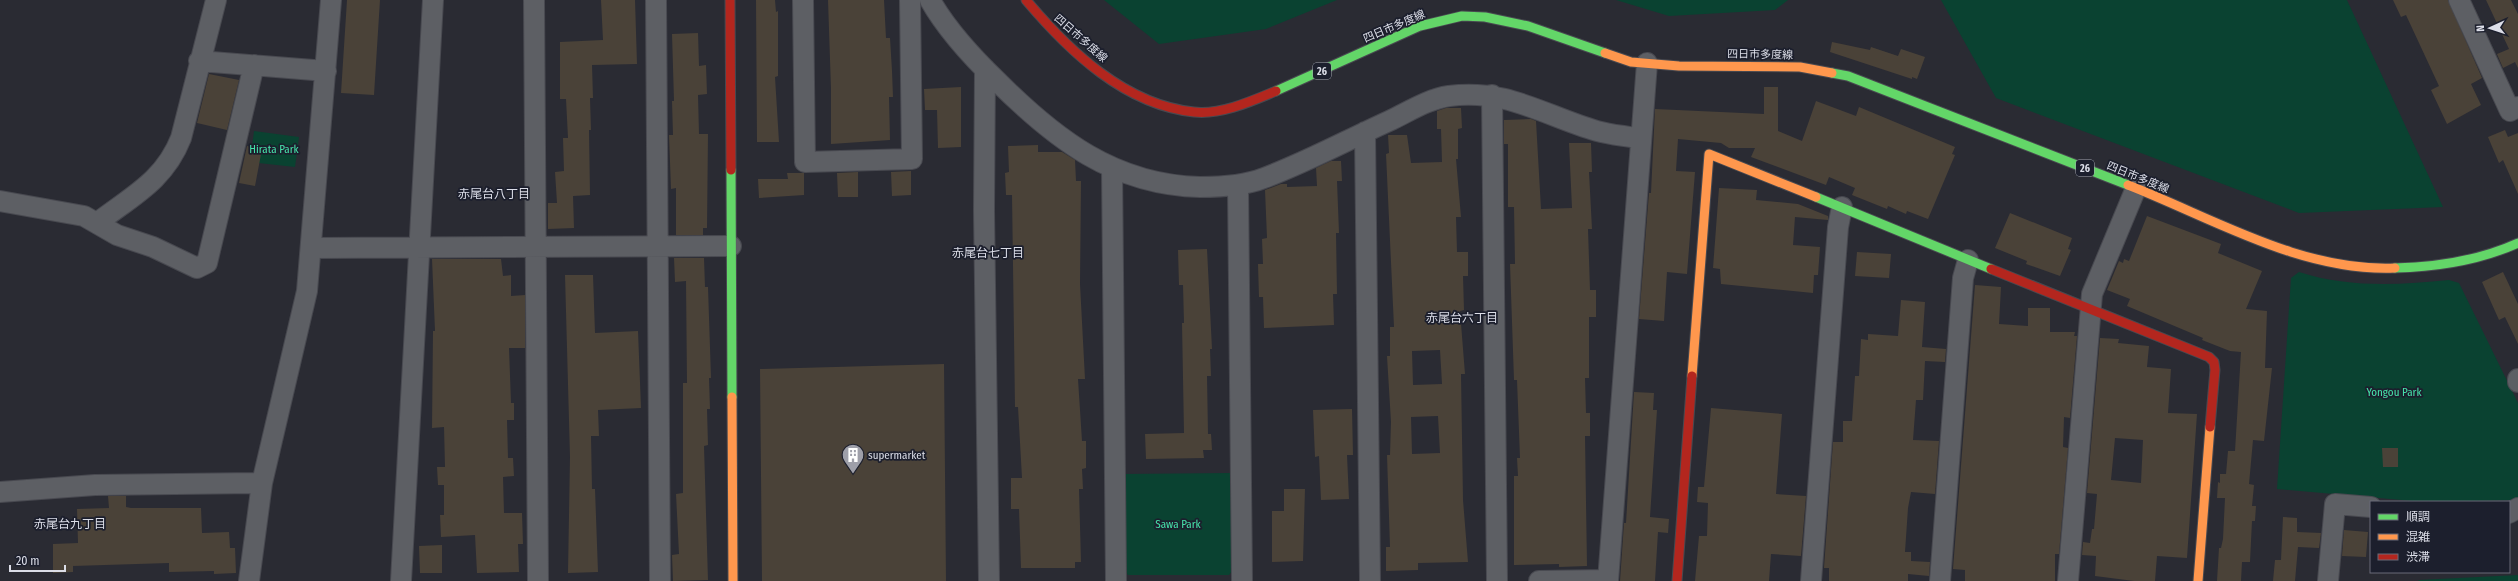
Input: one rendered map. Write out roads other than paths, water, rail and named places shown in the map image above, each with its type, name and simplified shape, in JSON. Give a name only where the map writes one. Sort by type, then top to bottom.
[{"type":"street","points":[[96,224],[158,178],[173,158],[181,138],[199,61],[216,0]]},
{"type":"street","points":[[249,581],[262,483],[307,291],[312,248],[331,0]]},
{"type":"street","points":[[401,581],[420,248],[426,100],[433,0]]},
{"type":"street","points":[[534,0],[538,581]]},
{"type":"street","points":[[656,0],[660,581]]},
{"type":"street","points":[[730,0],[733,581]]},
{"type":"street","points":[[803,0],[805,162],[912,159],[910,0]]},
{"type":"street","points":[[930,0],[959,41],[985,69],[1048,128],[1112,169],[1170,186],[1214,187],[1238,185],[1261,179],[1314,158],[1427,103],[1448,96],[1492,95],[1513,100],[1598,131],[1641,139]]},
{"type":"street","name":"四日市多度線","points":[[1026,0],[1046,25],[1072,50],[1109,78],[1151,103],[1195,112],[1225,109],[1253,101],[1420,26],[1462,16],[1485,17],[1528,26],[1609,55],[1647,63],[1700,67],[1758,65],[1800,67],[1842,75],[2136,188],[2292,253],[2336,264],[2399,269],[2445,265],[2476,258],[2518,243]]},
{"type":"street","points":[[2459,0],[2510,111],[2518,107]]},
{"type":"street","points":[[199,61],[326,71]]},
{"type":"street","points":[[1539,581],[1608,580],[1647,63]]},
{"type":"street","points":[[0,201],[84,216],[96,224],[117,234],[153,247],[197,268],[207,263],[254,65]]},
{"type":"street","points":[[985,69],[984,210],[989,581]]},
{"type":"street","points":[[1492,95],[1498,581]]},
{"type":"street","points":[[1365,132],[1370,581]]},
{"type":"street","points":[[1677,581],[1709,154],[2209,357],[2214,362],[2198,581]]},
{"type":"street","points":[[1112,169],[1116,581]]},
{"type":"street","points":[[1238,185],[1242,581]]},
{"type":"street","points":[[2068,581],[2092,294],[2136,188]]},
{"type":"street","points":[[1811,581],[1838,227],[1842,207]]},
{"type":"street","points":[[312,248],[657,245],[731,246]]},
{"type":"street","points":[[1940,581],[1962,278],[1968,260]]},
{"type":"street","points":[[0,492],[95,485],[262,483]]},
{"type":"street","points":[[2328,581],[2334,504],[2370,507]]},
{"type":"place","name":"supermarket","points":[[853,474]]},
{"type":"district","name":"赤尾台八丁目","points":[[494,194]]},
{"type":"district","name":"赤尾台七丁目","points":[[988,253]]},
{"type":"district","name":"赤尾台六丁目","points":[[1462,318]]},
{"type":"district","name":"赤尾台九丁目","points":[[70,524]]},
{"type":"park label","name":"Hirata Park","points":[[274,149]]},
{"type":"park label","name":"Yongou Park","points":[[2394,392]]},
{"type":"park label","name":"Sawa Park","points":[[1178,524]]}]
